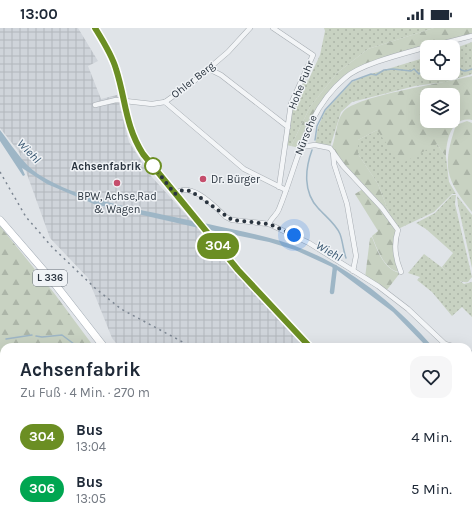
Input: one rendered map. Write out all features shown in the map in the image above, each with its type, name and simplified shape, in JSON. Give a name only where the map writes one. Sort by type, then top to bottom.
[{"type":"main road","name":"L 336","points":[[0,220],[50,279],[101,343]]},
{"type":"street","points":[[95,28],[116,68],[123,101],[134,139],[175,194],[247,281],[306,343]]},
{"type":"street","name":"Ohler Berg","points":[[95,105],[116,100],[152,104],[165,102],[209,69],[228,52],[250,28]]},
{"type":"street","name":"Hohe Fuhr","points":[[273,28],[313,55],[292,104],[279,187]]},
{"type":"street","name":"Nürsche","points":[[456,40],[472,36]]},
{"type":"street","name":"Nürsche","points":[[269,224],[277,214],[313,116],[324,99],[345,77],[394,56],[420,49]]},
{"type":"street","points":[[209,69],[220,75],[288,127]]},
{"type":"street","points":[[165,102],[244,169],[286,190]]},
{"type":"street","points":[[301,148],[315,145],[324,146],[332,151],[343,166],[382,208],[398,230],[395,248],[396,258],[401,272]]},
{"type":"street","points":[[332,151],[334,164],[347,204],[355,249],[356,256],[352,271]]},
{"type":"street","points":[[175,194],[183,190],[194,192],[232,220],[269,224],[309,243],[378,286],[408,309],[444,343]]},
{"type":"shaded area","points":[[0,28],[78,28],[98,61],[88,66],[101,99],[117,95],[129,142],[151,176],[302,343],[116,343],[112,338],[88,278],[50,238],[19,152],[0,128]]},
{"type":"green space","points":[[324,28],[434,28],[368,49],[337,73],[310,107],[291,146],[286,145],[292,105],[304,79],[308,81],[320,55],[325,31]]},
{"type":"green space","points":[[434,28],[472,28],[472,35],[453,40],[420,40],[420,49],[345,76],[323,99],[312,116],[299,148],[291,146],[310,107],[337,73],[368,49]]},
{"type":"green space","points":[[472,42],[472,74],[460,78],[460,46]]},
{"type":"green space","points":[[420,59],[420,80],[452,80],[415,86],[352,102],[341,112],[330,147],[315,145],[318,127],[325,111],[352,82],[371,74]]},
{"type":"green space","points":[[472,76],[472,120],[460,122],[460,88],[420,88],[420,128],[453,128],[447,144],[446,157],[437,144],[401,164],[377,130],[358,140],[358,154],[378,184],[391,218],[344,166],[332,147],[337,124],[343,112],[351,106],[365,100],[403,90],[452,80],[460,80],[460,78]]},
{"type":"green space","points":[[467,121],[472,123],[472,212],[456,190],[451,181],[449,172],[449,151],[455,128],[460,128],[460,124]]},
{"type":"green space","points":[[377,130],[437,144],[446,157],[449,182],[456,194],[452,194],[434,212],[398,229],[391,218],[378,184],[358,154],[358,140]]},
{"type":"green space","points":[[363,189],[382,208],[397,231],[395,236],[400,272],[395,271],[386,264],[376,247],[372,236],[378,231],[355,194]]},
{"type":"green space","points":[[452,195],[456,195],[455,204],[472,277],[468,282],[458,280],[442,267],[453,253],[426,229],[416,223],[435,213]]},
{"type":"green space","points":[[457,196],[472,215],[472,268],[458,205]]},
{"type":"green space","points":[[0,226],[54,293],[91,343],[0,343]]},
{"type":"green space","points":[[372,237],[385,264],[394,271],[400,273],[386,291],[365,278],[370,238]]},
{"type":"green space","points":[[424,254],[464,284],[472,282],[472,317],[462,307],[452,316],[432,292],[417,280],[420,277],[408,273]]},
{"type":"water","points":[[0,130],[27,165],[38,174],[54,183],[92,198],[113,204],[193,221],[199,228],[94,204],[47,184],[22,168],[25,175],[23,176],[0,141]]},
{"type":"water","points":[[204,223],[280,241],[323,258],[358,279],[374,291],[405,318],[429,343],[423,343],[393,312],[332,267],[295,250],[269,242],[210,230]]},
{"type":"waterway","points":[[315,140],[317,126],[325,110],[352,81],[371,74],[376,75],[384,70],[393,69],[411,71],[414,69],[419,74],[420,73]]},
{"type":"waterway","points":[[460,69],[463,71],[472,69]]},
{"type":"waterway","name":"Wiehl","points":[[312,150],[307,172],[310,195],[313,202],[338,230],[346,258]]},
{"type":"waterway","name":"Wiehl","points":[[332,292],[335,267]]},
{"type":"waterway","points":[[6,339],[32,335]]},
{"type":"waterway","points":[[36,336],[42,337],[62,335],[73,343]]},
{"type":"railway","points":[[0,172],[26,217],[53,248],[95,288],[121,309],[185,343]]},
{"type":"bus line","name":"304","points":[[95,28],[106,45],[116,68],[130,129],[143,154],[238,270],[306,343]]},
{"type":"place","name":"Achsenfabrik","points":[[153,166]]},
{"type":"place","name":"Dr. Bürger","points":[[203,179]]},
{"type":"place","name":"BPW, Achse,Rad & Wagen","points":[[117,183]]},
{"type":"route","points":[[153,166],[175,194],[183,190],[194,192],[232,220],[269,224],[294,235]]}]
